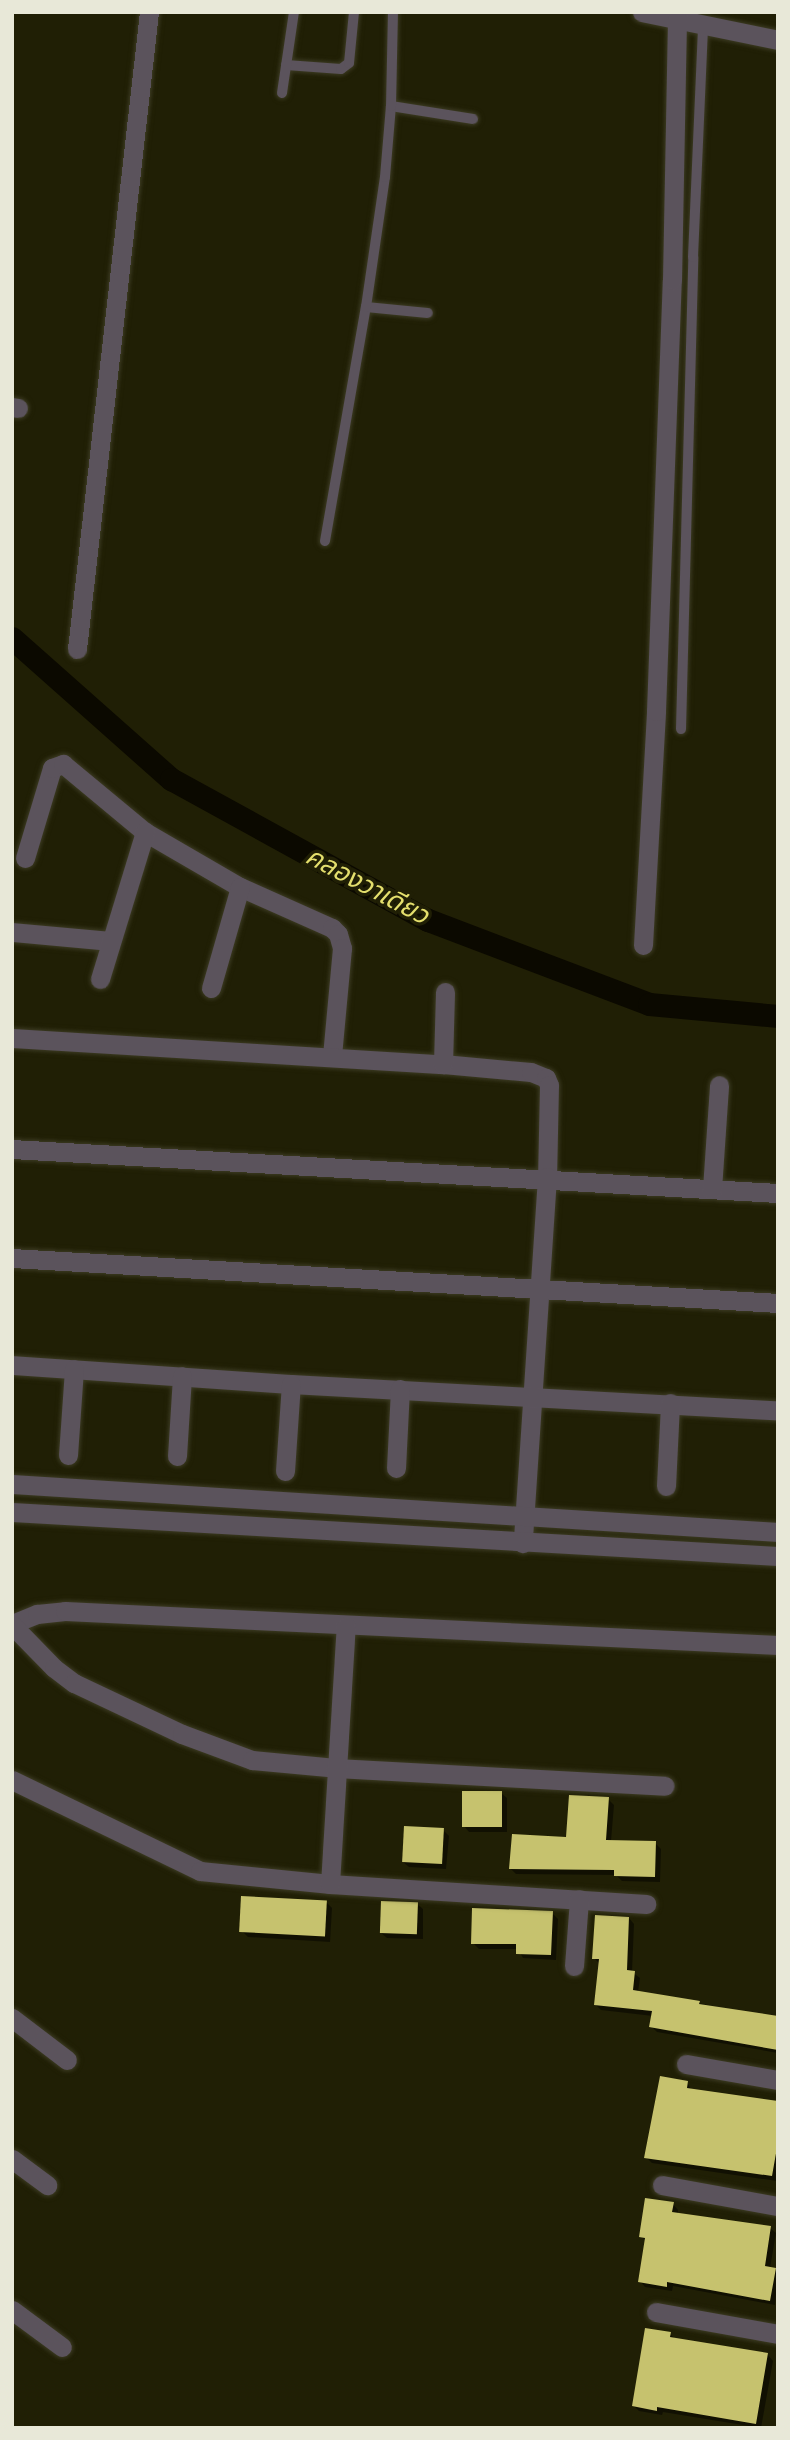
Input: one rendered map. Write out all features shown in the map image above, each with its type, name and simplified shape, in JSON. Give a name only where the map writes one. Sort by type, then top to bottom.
[{"type":"street","points":[[77,649],[149,12]]},
{"type":"street","points":[[642,12],[778,40]]},
{"type":"street","points":[[643,946],[656,711],[672,280],[677,19]]},
{"type":"street","points":[[25,858],[52,768],[57,764],[68,768],[145,832],[240,887],[338,934],[342,948],[332,1056]]},
{"type":"street","points":[[100,979],[145,832]]},
{"type":"street","points":[[211,988],[240,887]]},
{"type":"street","points":[[12,932],[110,941]]},
{"type":"street","points":[[443,1064],[445,992]]},
{"type":"street","points":[[12,1038],[443,1064],[531,1072],[546,1078],[549,1085],[547,1177],[523,1544]]},
{"type":"street","points":[[712,1189],[719,1085]]},
{"type":"street","points":[[12,1149],[547,1177],[778,1193]]},
{"type":"street","points":[[12,1258],[778,1303]]},
{"type":"street","points":[[12,1365],[292,1384],[778,1409]]},
{"type":"street","points":[[68,1455],[74,1369]]},
{"type":"street","points":[[177,1456],[182,1376]]},
{"type":"street","points":[[285,1471],[292,1384]]},
{"type":"street","points":[[396,1468],[400,1389]]},
{"type":"street","points":[[666,1486],[670,1403]]},
{"type":"street","points":[[12,1484],[778,1532]]},
{"type":"street","points":[[12,1512],[523,1544],[778,1556]]},
{"type":"street","points":[[665,1786],[336,1768],[251,1759],[182,1734],[74,1683],[54,1668],[12,1625],[37,1614],[65,1611],[778,1646]]},
{"type":"street","points":[[330,1884],[346,1626]]},
{"type":"street","points":[[12,1780],[200,1871],[330,1884],[646,1904]]},
{"type":"street","points":[[574,1965],[579,1899]]},
{"type":"street","points":[[12,2018],[67,2060]]},
{"type":"street","points":[[686,2064],[778,2080]]},
{"type":"street","points":[[12,2159],[47,2185]]},
{"type":"street","points":[[662,2185],[778,2206]]},
{"type":"street","points":[[12,2310],[62,2347]]},
{"type":"street","points":[[656,2312],[778,2334]]},
{"type":"lane","points":[[282,93],[294,12]]},
{"type":"lane","points":[[285,65],[341,69],[349,63],[354,12]]},
{"type":"lane","points":[[325,541],[366,307],[385,177],[391,106],[393,12]]},
{"type":"lane","points":[[681,729],[693,257],[703,24]]},
{"type":"lane","points":[[391,106],[473,119]]},
{"type":"lane","points":[[366,307],[428,313]]},
{"type":"building","points":[[462,1791],[502,1791],[502,1827],[462,1827]]},
{"type":"building","points":[[569,1795],[609,1797],[606,1840],[656,1841],[655,1877],[614,1876],[614,1870],[509,1869],[512,1834],[566,1837]]},
{"type":"building","points":[[404,1826],[444,1828],[442,1864],[402,1862]]},
{"type":"building","points":[[241,1896],[327,1901],[325,1936],[239,1932]]},
{"type":"building","points":[[381,1901],[418,1902],[417,1934],[380,1933]]},
{"type":"building","points":[[472,1908],[553,1911],[551,1955],[516,1954],[516,1944],[471,1944]]},
{"type":"building","points":[[595,1915],[629,1917],[627,1970],[635,1971],[633,1990],[700,2001],[699,2004],[778,2016],[778,2050],[649,2027],[652,2011],[594,2005],[599,1959],[592,1959]]},
{"type":"building","points":[[660,2076],[688,2081],[687,2088],[778,2101],[778,2142],[772,2176],[644,2158]]},
{"type":"building","points":[[645,2198],[674,2202],[672,2212],[771,2226],[765,2266],[776,2268],[770,2301],[667,2282],[667,2287],[638,2282],[645,2238],[639,2237]]},
{"type":"building","points":[[645,2328],[671,2332],[670,2337],[768,2353],[756,2424],[657,2407],[657,2411],[632,2406]]},
{"type":"waterway","name":"คลองวาเดียว","points":[[12,638],[171,779],[428,920],[649,1004],[778,1016]]}]
